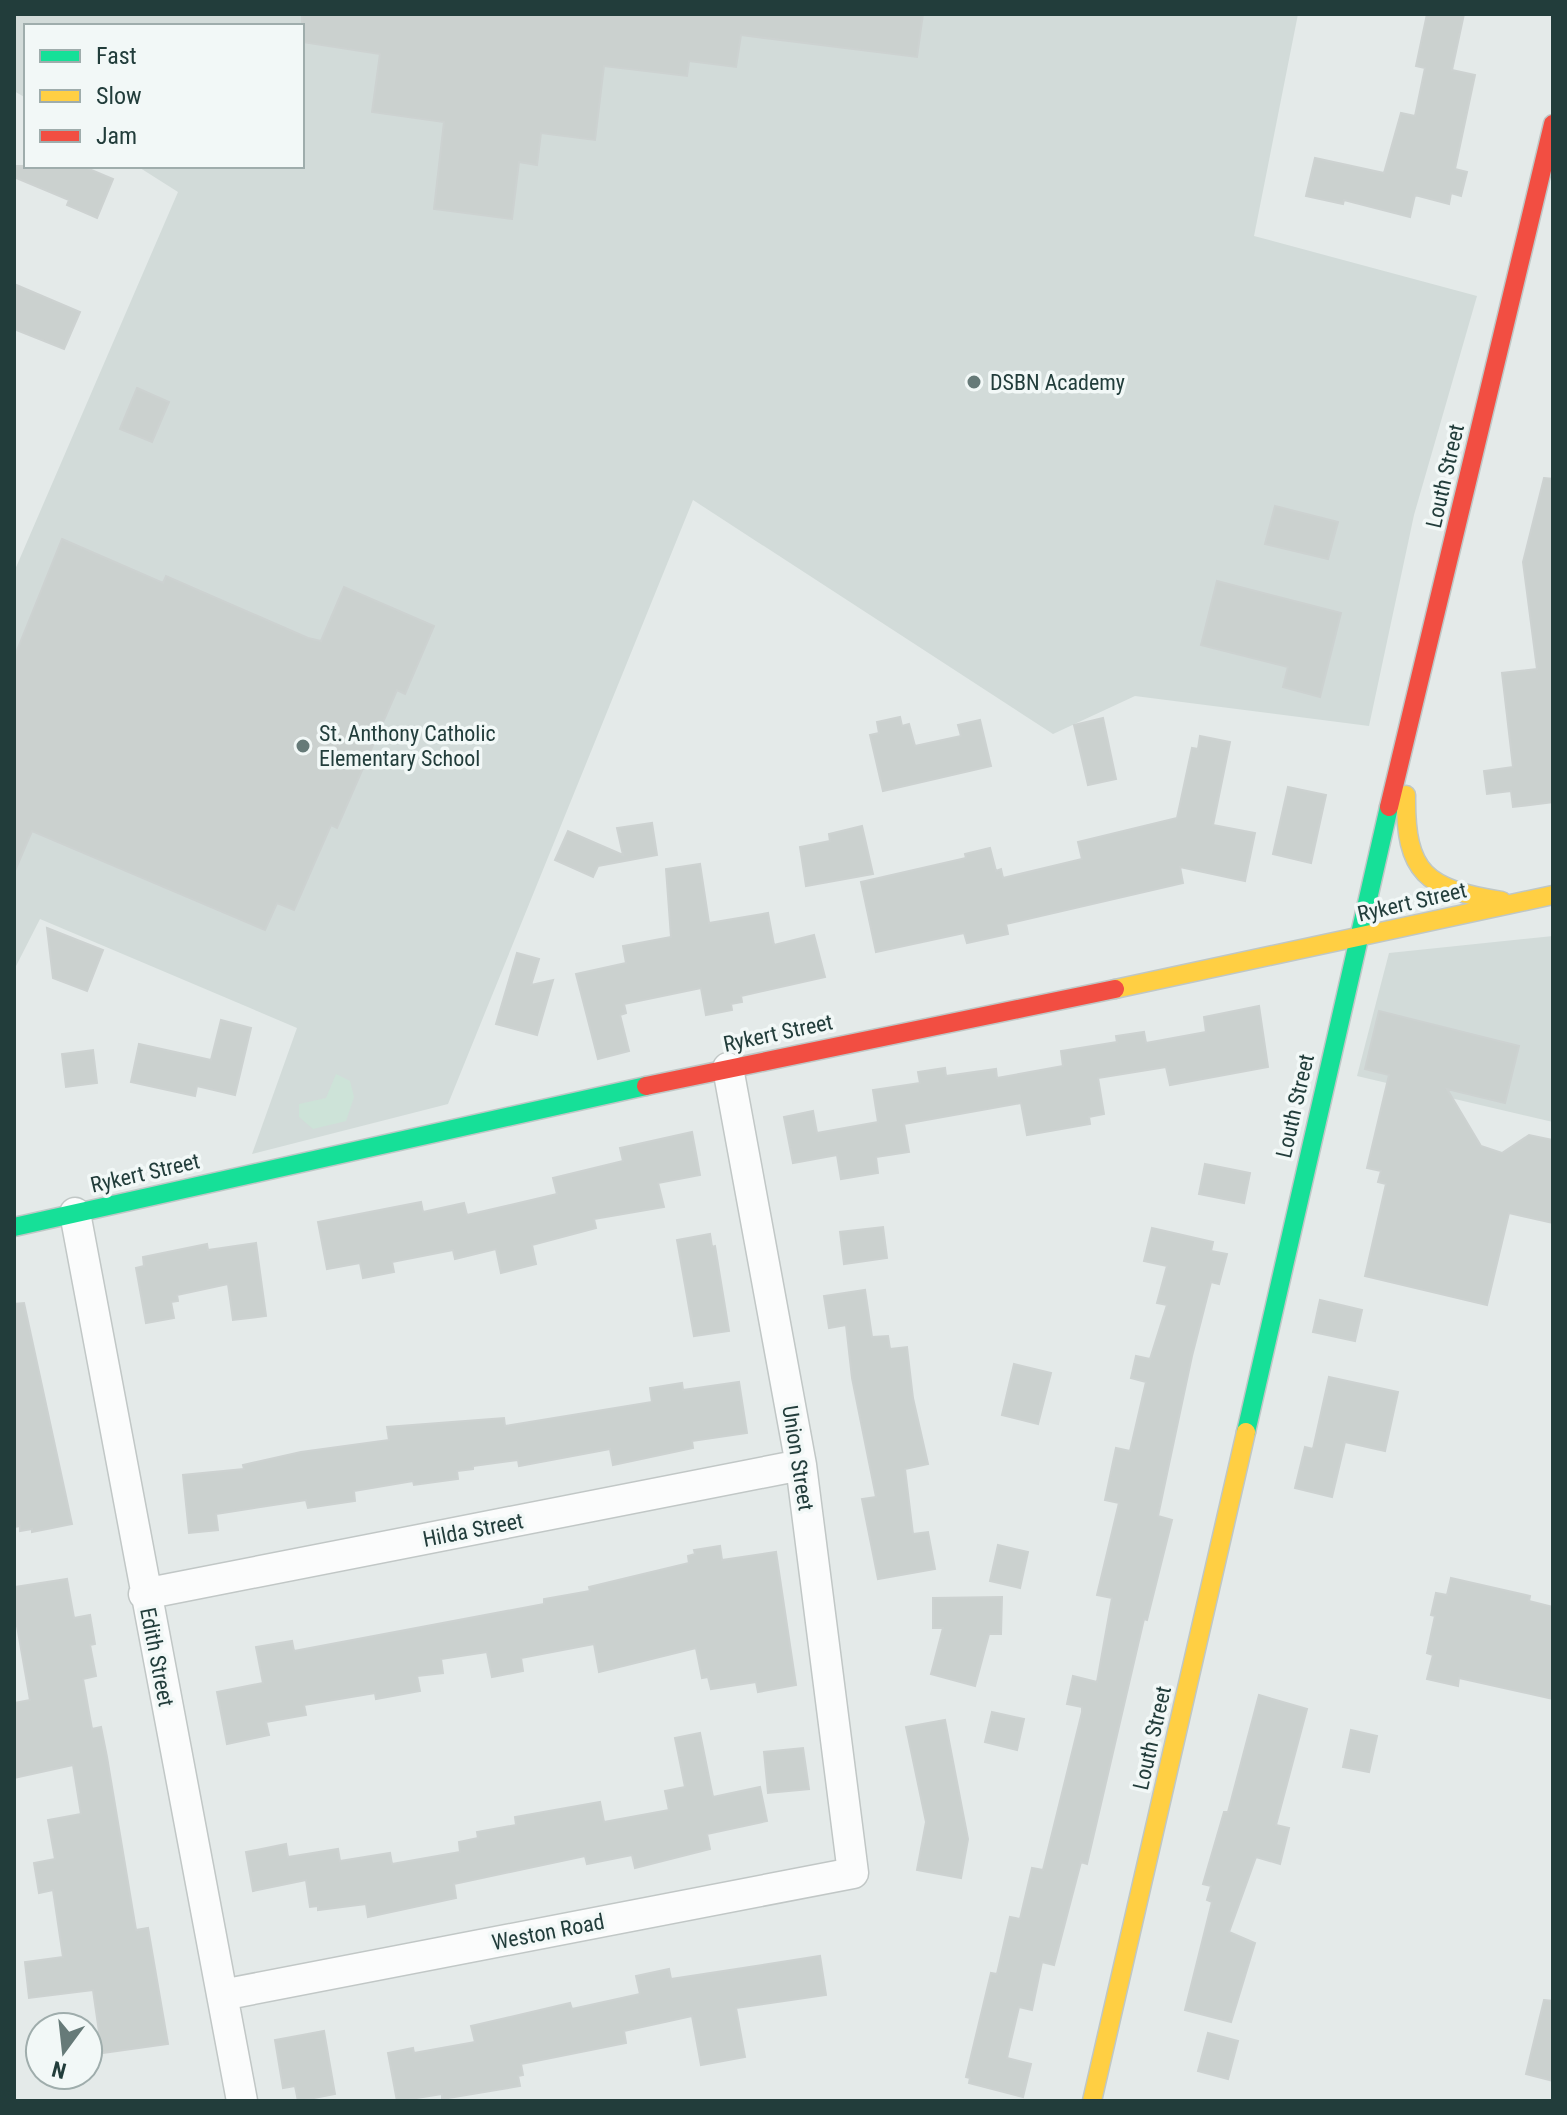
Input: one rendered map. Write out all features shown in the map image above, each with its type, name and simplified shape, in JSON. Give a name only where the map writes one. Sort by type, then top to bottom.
[{"type":"main road","name":"Louth Street","points":[[1092,2101],[1408,726],[1553,124]]},
{"type":"main road","points":[[1408,726],[1407,842],[1413,867],[1423,877],[1456,893],[1515,902]]},
{"type":"main road","name":"Rykert Street","points":[[14,1227],[728,1068],[1359,939],[1553,895]]},
{"type":"street","name":"Union Street","points":[[728,1068],[801,1465],[850,1851]]},
{"type":"street","name":"Edith Street","points":[[75,1213],[144,1594],[242,2101]]},
{"type":"street","name":"Hilda Street","points":[[144,1594],[801,1465]]},
{"type":"street","name":"Weston Road","points":[[222,1995],[853,1873],[850,1851]]},
{"type":"shaded area","points":[[14,14],[1298,14],[1254,236],[1477,296],[1414,515],[1369,726],[1135,696],[1053,734],[693,500],[448,1104],[252,1154],[297,1028],[40,919],[14,970],[14,572],[178,192],[140,168],[304,168],[304,24],[24,24],[24,97],[14,91]]},
{"type":"shaded area","points":[[1553,936],[1553,1122],[1357,1076],[1389,953]]},
{"type":"green space","points":[[336,1074],[350,1081],[354,1097],[346,1121],[313,1129],[299,1117],[299,1104],[326,1098]]},
{"type":"building","points":[[302,14],[923,14],[917,57],[741,35],[736,67],[689,61],[687,76],[604,66],[595,140],[541,133],[537,165],[519,162],[512,219],[434,209],[444,122],[372,112],[380,54],[304,42]]},
{"type":"building","points":[[1427,14],[1464,14],[1452,70],[1475,75],[1455,169],[1467,172],[1461,196],[1451,193],[1449,204],[1415,195],[1410,217],[1344,200],[1343,204],[1306,196],[1315,158],[1384,173],[1401,113],[1415,116],[1425,68],[1416,66]]},
{"type":"building","points":[[14,166],[24,166],[87,168],[113,179],[97,218],[67,205],[69,200],[14,177]]},
{"type":"building","points":[[14,284],[80,312],[64,349],[14,329]]},
{"type":"building","points":[[137,388],[169,402],[152,442],[120,429]]},
{"type":"building","points":[[1544,478],[1553,479],[1553,802],[1513,807],[1511,791],[1487,794],[1484,771],[1513,767],[1502,673],[1537,669],[1523,562]]},
{"type":"building","points":[[1275,506],[1338,522],[1328,559],[1265,544]]},
{"type":"building","points":[[62,539],[163,583],[166,576],[308,638],[321,641],[344,587],[434,626],[405,694],[397,690],[337,828],[331,825],[294,910],[277,903],[265,930],[32,831],[14,873],[14,658]]},
{"type":"building","points":[[1217,581],[1341,613],[1320,697],[1283,687],[1288,667],[1201,645]]},
{"type":"building","points":[[900,717],[902,726],[909,724],[915,746],[961,736],[958,725],[980,720],[991,766],[883,791],[870,735],[879,733],[877,722]]},
{"type":"building","points":[[1103,718],[1116,779],[1088,785],[1074,725]]},
{"type":"building","points":[[1200,736],[1230,742],[1213,825],[1255,833],[1245,881],[1180,867],[1183,883],[1006,924],[1008,934],[967,943],[964,933],[876,952],[861,882],[966,858],[965,854],[990,848],[996,871],[1001,869],[1003,878],[1082,859],[1078,842],[1177,818],[1192,748],[1198,749]]},
{"type":"building","points":[[1288,787],[1326,795],[1311,863],[1273,854]]},
{"type":"building","points":[[652,823],[657,855],[598,866],[593,877],[555,860],[568,831],[623,855],[617,828]]},
{"type":"building","points":[[862,826],[873,874],[806,886],[800,847],[830,841],[829,834]]},
{"type":"building","points":[[700,864],[709,923],[768,913],[774,945],[814,935],[825,977],[741,996],[742,1002],[731,1004],[732,1010],[706,1015],[701,988],[624,1004],[626,1013],[620,1015],[629,1051],[598,1059],[576,974],[626,963],[623,946],[671,937],[666,869]]},
{"type":"building","points":[[47,928],[103,950],[87,991],[53,978]]},
{"type":"building","points":[[517,953],[539,959],[531,985],[553,980],[537,1035],[496,1024]]},
{"type":"building","points":[[1259,1006],[1268,1067],[1170,1085],[1166,1067],[1098,1078],[1104,1114],[1089,1117],[1090,1124],[1027,1135],[1021,1103],[904,1124],[909,1152],[876,1157],[878,1173],[841,1179],[837,1155],[793,1163],[784,1117],[813,1111],[817,1133],[878,1122],[873,1090],[920,1083],[918,1072],[945,1068],[946,1076],[996,1069],[997,1078],[1063,1066],[1061,1051],[1117,1042],[1116,1036],[1144,1032],[1146,1043],[1206,1032],[1204,1017]]},
{"type":"building","points":[[1379,1011],[1519,1046],[1505,1103],[1447,1089],[1481,1146],[1502,1153],[1529,1135],[1553,1140],[1553,1223],[1509,1213],[1487,1305],[1365,1276],[1386,1184],[1378,1182],[1381,1171],[1367,1168],[1389,1075],[1365,1069]]},
{"type":"building","points":[[221,1020],[251,1028],[235,1095],[197,1086],[195,1096],[131,1082],[139,1044],[211,1060]]},
{"type":"building","points":[[93,1050],[97,1083],[66,1087],[62,1054]]},
{"type":"building","points":[[692,1132],[700,1175],[658,1183],[664,1207],[594,1219],[596,1228],[532,1245],[536,1264],[501,1273],[496,1249],[455,1259],[453,1250],[392,1262],[394,1272],[363,1278],[360,1263],[327,1269],[318,1222],[421,1202],[423,1212],[464,1203],[467,1215],[557,1194],[553,1178],[623,1161],[620,1148]]},
{"type":"building","points":[[1205,1164],[1250,1173],[1244,1203],[1199,1194]]},
{"type":"building","points":[[883,1227],[887,1258],[844,1264],[840,1232]]},
{"type":"building","points":[[1152,1228],[1213,1242],[1211,1251],[1227,1254],[1219,1284],[1211,1282],[1192,1356],[1158,1516],[1172,1520],[1147,1620],[1144,1619],[1087,1864],[1081,1862],[1054,1965],[1042,1962],[1032,2010],[1019,2007],[1007,2058],[1031,2064],[1023,2097],[969,2083],[970,2078],[966,2077],[991,1973],[997,1974],[1010,1917],[1020,1919],[1032,1868],[1043,1870],[1082,1712],[1082,1707],[1067,1704],[1073,1676],[1097,1682],[1112,1598],[1097,1595],[1119,1503],[1105,1500],[1116,1448],[1130,1451],[1146,1382],[1131,1378],[1136,1356],[1150,1359],[1167,1305],[1157,1303],[1167,1266],[1144,1261]]},
{"type":"building","points":[[710,1234],[712,1247],[715,1246],[729,1331],[694,1336],[677,1240]]},
{"type":"building","points":[[256,1243],[266,1316],[233,1320],[228,1284],[177,1295],[178,1301],[171,1302],[174,1318],[146,1323],[136,1268],[144,1266],[143,1257],[207,1244],[208,1250]]},
{"type":"building","points":[[865,1290],[872,1337],[888,1336],[890,1349],[907,1347],[913,1398],[928,1464],[905,1469],[913,1534],[928,1532],[935,1569],[878,1579],[862,1499],[876,1497],[852,1378],[846,1325],[829,1328],[824,1296]]},
{"type":"building","points":[[1320,1300],[1362,1310],[1355,1341],[1313,1332]]},
{"type":"building","points":[[24,1303],[72,1524],[32,1532],[32,1529],[20,1531],[20,1526],[14,1527],[14,1304]]},
{"type":"building","points":[[1014,1364],[1051,1373],[1038,1424],[1002,1415]]},
{"type":"building","points":[[1329,1377],[1398,1392],[1385,1451],[1345,1442],[1332,1497],[1295,1488],[1305,1447],[1313,1449]]},
{"type":"building","points":[[739,1382],[747,1433],[692,1441],[693,1448],[613,1465],[610,1449],[519,1466],[518,1460],[473,1466],[473,1469],[457,1471],[458,1479],[414,1485],[413,1481],[354,1491],[355,1501],[308,1508],[306,1500],[216,1514],[218,1530],[189,1533],[183,1475],[244,1469],[243,1465],[301,1452],[389,1440],[387,1427],[504,1418],[505,1426],[652,1402],[650,1388],[682,1383],[683,1390]]},
{"type":"building","points":[[998,1545],[1028,1552],[1020,1588],[990,1581]]},
{"type":"building","points":[[720,1546],[722,1560],[776,1552],[796,1685],[758,1692],[756,1682],[711,1689],[708,1677],[702,1678],[696,1648],[599,1672],[594,1644],[521,1658],[523,1671],[492,1677],[487,1652],[441,1659],[443,1673],[417,1676],[420,1691],[376,1699],[375,1693],[304,1705],[306,1715],[266,1722],[269,1735],[227,1744],[217,1692],[263,1683],[256,1647],[292,1641],[294,1651],[544,1604],[544,1599],[590,1591],[589,1587],[689,1563],[688,1556],[695,1554],[694,1550]]},
{"type":"building","points":[[1451,1578],[1530,1596],[1529,1601],[1553,1607],[1553,1699],[1459,1678],[1458,1686],[1427,1679],[1433,1655],[1427,1653],[1435,1616],[1431,1615],[1436,1593],[1447,1595]]},
{"type":"building","points":[[67,1579],[74,1618],[90,1615],[95,1644],[90,1645],[96,1676],[83,1679],[92,1729],[101,1727],[136,1930],[148,1928],[168,2044],[104,2053],[104,2011],[96,2011],[93,1990],[29,1998],[25,1962],[63,1957],[53,1890],[39,1893],[34,1863],[55,1859],[48,1820],[81,1814],[73,1765],[14,1778],[14,1703],[30,1700],[14,1609],[14,1587]]},
{"type":"building","points":[[1002,1597],[1001,1634],[989,1634],[975,1686],[931,1674],[943,1628],[933,1628],[933,1598]]},
{"type":"building","points":[[1259,1695],[1307,1709],[1276,1825],[1289,1828],[1280,1864],[1256,1857],[1229,1932],[1255,1943],[1231,2022],[1185,2010],[1212,1902],[1207,1900],[1211,1886],[1203,1884],[1224,1812],[1228,1812]]},
{"type":"building","points":[[992,1712],[1024,1719],[1017,1750],[985,1742]]},
{"type":"building","points":[[945,1720],[968,1839],[961,1878],[917,1870],[926,1822],[906,1727]]},
{"type":"building","points":[[1351,1730],[1377,1736],[1369,1772],[1343,1767]]},
{"type":"building","points":[[700,1733],[713,1797],[760,1787],[767,1821],[707,1834],[710,1849],[635,1868],[632,1855],[587,1864],[585,1856],[454,1884],[456,1898],[368,1917],[366,1904],[318,1910],[318,1906],[310,1907],[306,1880],[253,1891],[246,1852],[286,1844],[288,1857],[338,1849],[340,1861],[390,1853],[392,1864],[460,1852],[459,1842],[478,1838],[477,1832],[516,1825],[515,1817],[600,1802],[604,1822],[669,1810],[665,1791],[685,1787],[675,1738]]},
{"type":"building","points":[[803,1748],[809,1789],[768,1793],[764,1752]]},
{"type":"building","points":[[820,1956],[826,1995],[736,2008],[745,2057],[701,2065],[692,2016],[624,2031],[626,2043],[521,2064],[523,2075],[518,2076],[520,2086],[442,2099],[442,2094],[397,2101],[388,2053],[413,2048],[414,2053],[475,2042],[471,2026],[570,2003],[572,2009],[640,1994],[636,1976],[669,1969],[671,1979]]},
{"type":"building","points":[[1544,2000],[1553,2001],[1553,2081],[1526,2074]]},
{"type":"building","points":[[324,2031],[335,2094],[298,2101],[295,2086],[283,2088],[275,2040]]},
{"type":"building","points":[[1208,2033],[1238,2041],[1228,2079],[1198,2071]]},
{"type":"traffic: fast","points":[[1246,1432],[1389,807]]},
{"type":"traffic: fast","points":[[14,1227],[646,1086]]},
{"type":"traffic: slow","points":[[1406,795],[1410,843],[1425,873],[1455,890],[1502,901]]},
{"type":"traffic: slow","points":[[1115,989],[1553,895]]},
{"type":"traffic: slow","points":[[1092,2101],[1246,1432]]},
{"type":"traffic: jam","points":[[1389,807],[1553,124]]},
{"type":"traffic: jam","points":[[646,1086],[1115,989]]},
{"type":"place","name":"DSBN Academy","points":[[974,382]]},
{"type":"place","name":"St. Anthony Catholic Elementary School","points":[[303,746]]}]
